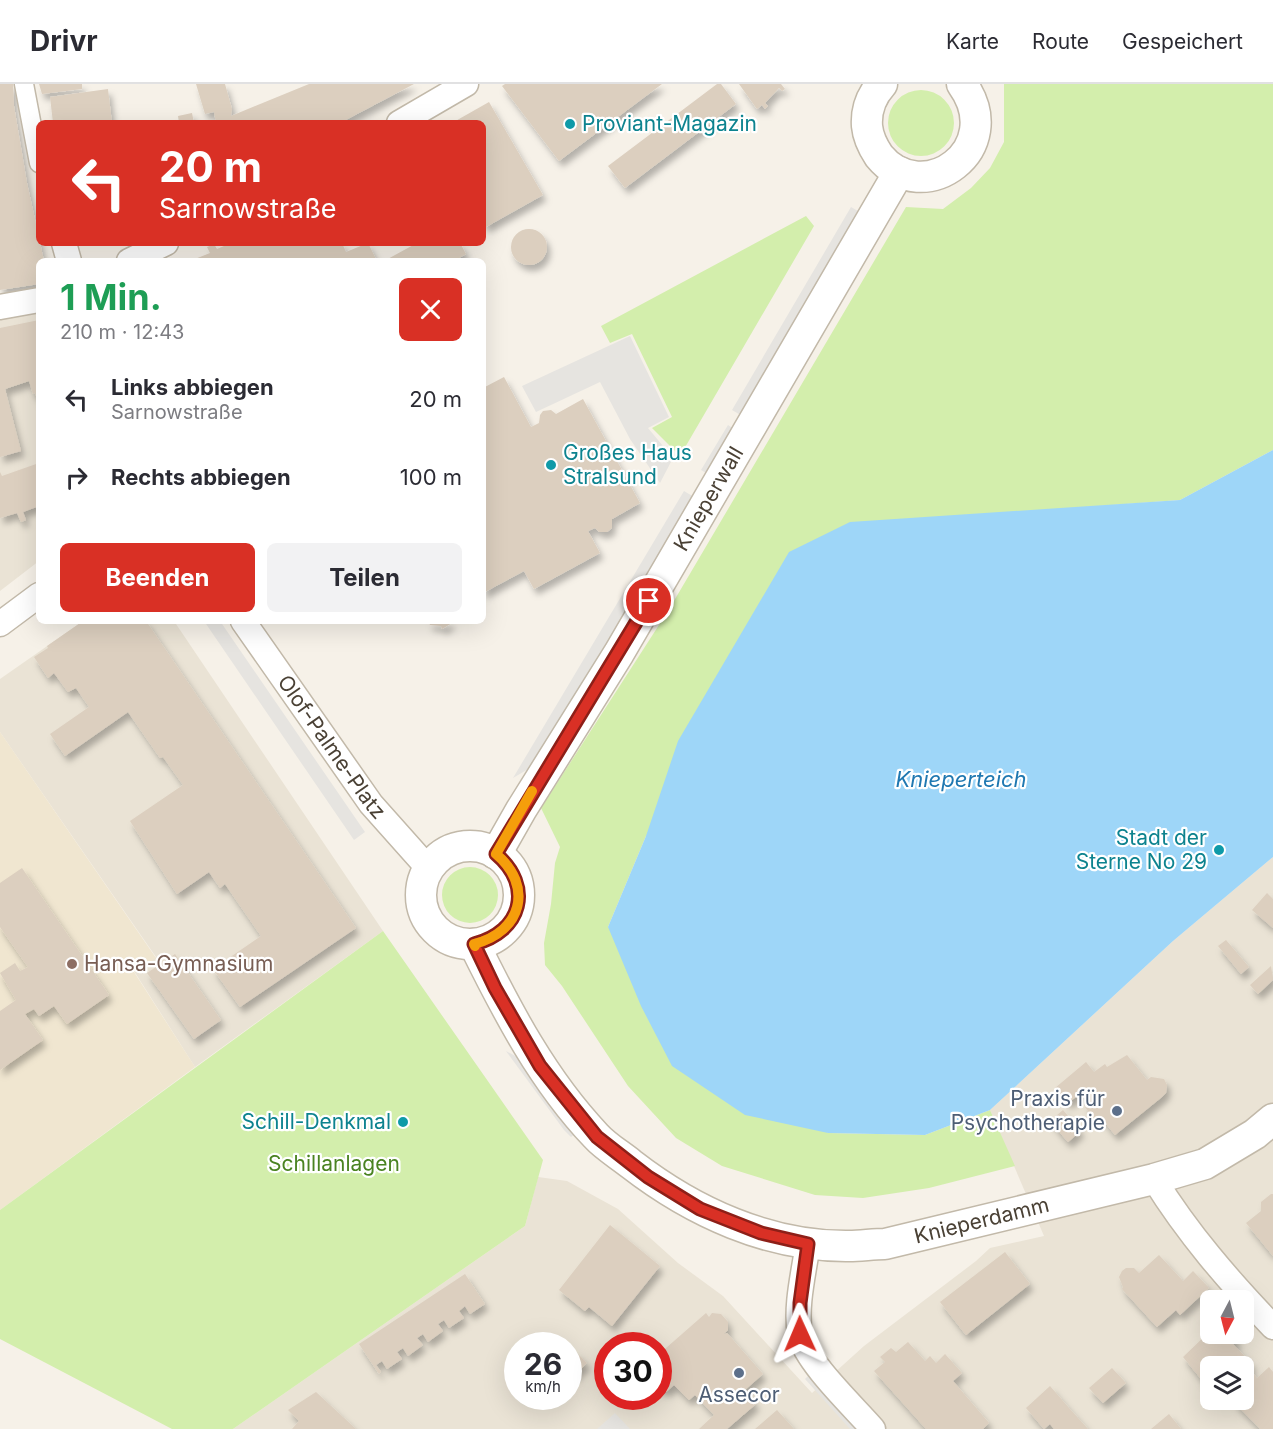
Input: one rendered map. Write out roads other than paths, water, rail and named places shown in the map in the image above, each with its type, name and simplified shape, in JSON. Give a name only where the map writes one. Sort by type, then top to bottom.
[{"type":"street","points":[[24,84],[36,147]]},
{"type":"street","points":[[404,120],[466,84]]},
{"type":"street","points":[[882,84],[870,101],[867,117],[868,133],[874,149],[885,162],[899,172],[918,176],[936,174],[953,167],[966,154],[975,137],[977,118],[973,100],[962,84]]},
{"type":"street","name":"Knieperwall","points":[[496,854],[619,653],[899,172]]},
{"type":"street","points":[[135,258],[160,246]]},
{"type":"street","points":[[0,307],[36,301]]},
{"type":"street","points":[[0,624],[36,597]]},
{"type":"street","name":"Olof-Palme-Platz","points":[[245,624],[371,804],[428,868]]},
{"type":"street","points":[[467,846],[482,848],[496,854],[507,864],[515,877],[519,891],[518,907],[512,921],[502,932],[489,940],[474,944],[459,944],[444,938],[432,927],[424,914],[420,898],[422,883],[428,868],[439,857],[467,846]]},
{"type":"street","name":"Knieperdamm","points":[[474,944],[500,997],[540,1066],[597,1137],[648,1177],[700,1209],[761,1233],[808,1244],[849,1246],[885,1244],[1154,1179],[1205,1164],[1255,1134],[1273,1119]]},
{"type":"street","points":[[1154,1179],[1171,1207],[1230,1282],[1273,1327]]},
{"type":"street","points":[[808,1244],[800,1303],[800,1334],[804,1347],[813,1361],[873,1429]]},
{"type":"water","name":"Knieperteich","points":[[1273,450],[1273,857],[1173,941],[990,1110],[925,1135],[828,1133],[745,1115],[672,1066],[641,1006],[608,927],[646,836],[678,741],[789,552],[850,522],[1180,500]]},
{"type":"place","name":"Proviant-Magazin","points":[[570,124]]},
{"type":"place","name":"Großes Haus Stralsund","points":[[551,465]]},
{"type":"place","name":"Stadt der Sterne No 29","points":[[1219,850]]},
{"type":"place","name":"Hansa-Gymnasium","points":[[72,964]]},
{"type":"place","name":"Praxis für Psychotherapie","points":[[1117,1111]]},
{"type":"place","name":"Schill-Denkmal","points":[[403,1122]]},
{"type":"place","name":"Assecor","points":[[739,1373]]},
{"type":"park label","name":"Schillanlagen","points":[[334,1164]]}]
